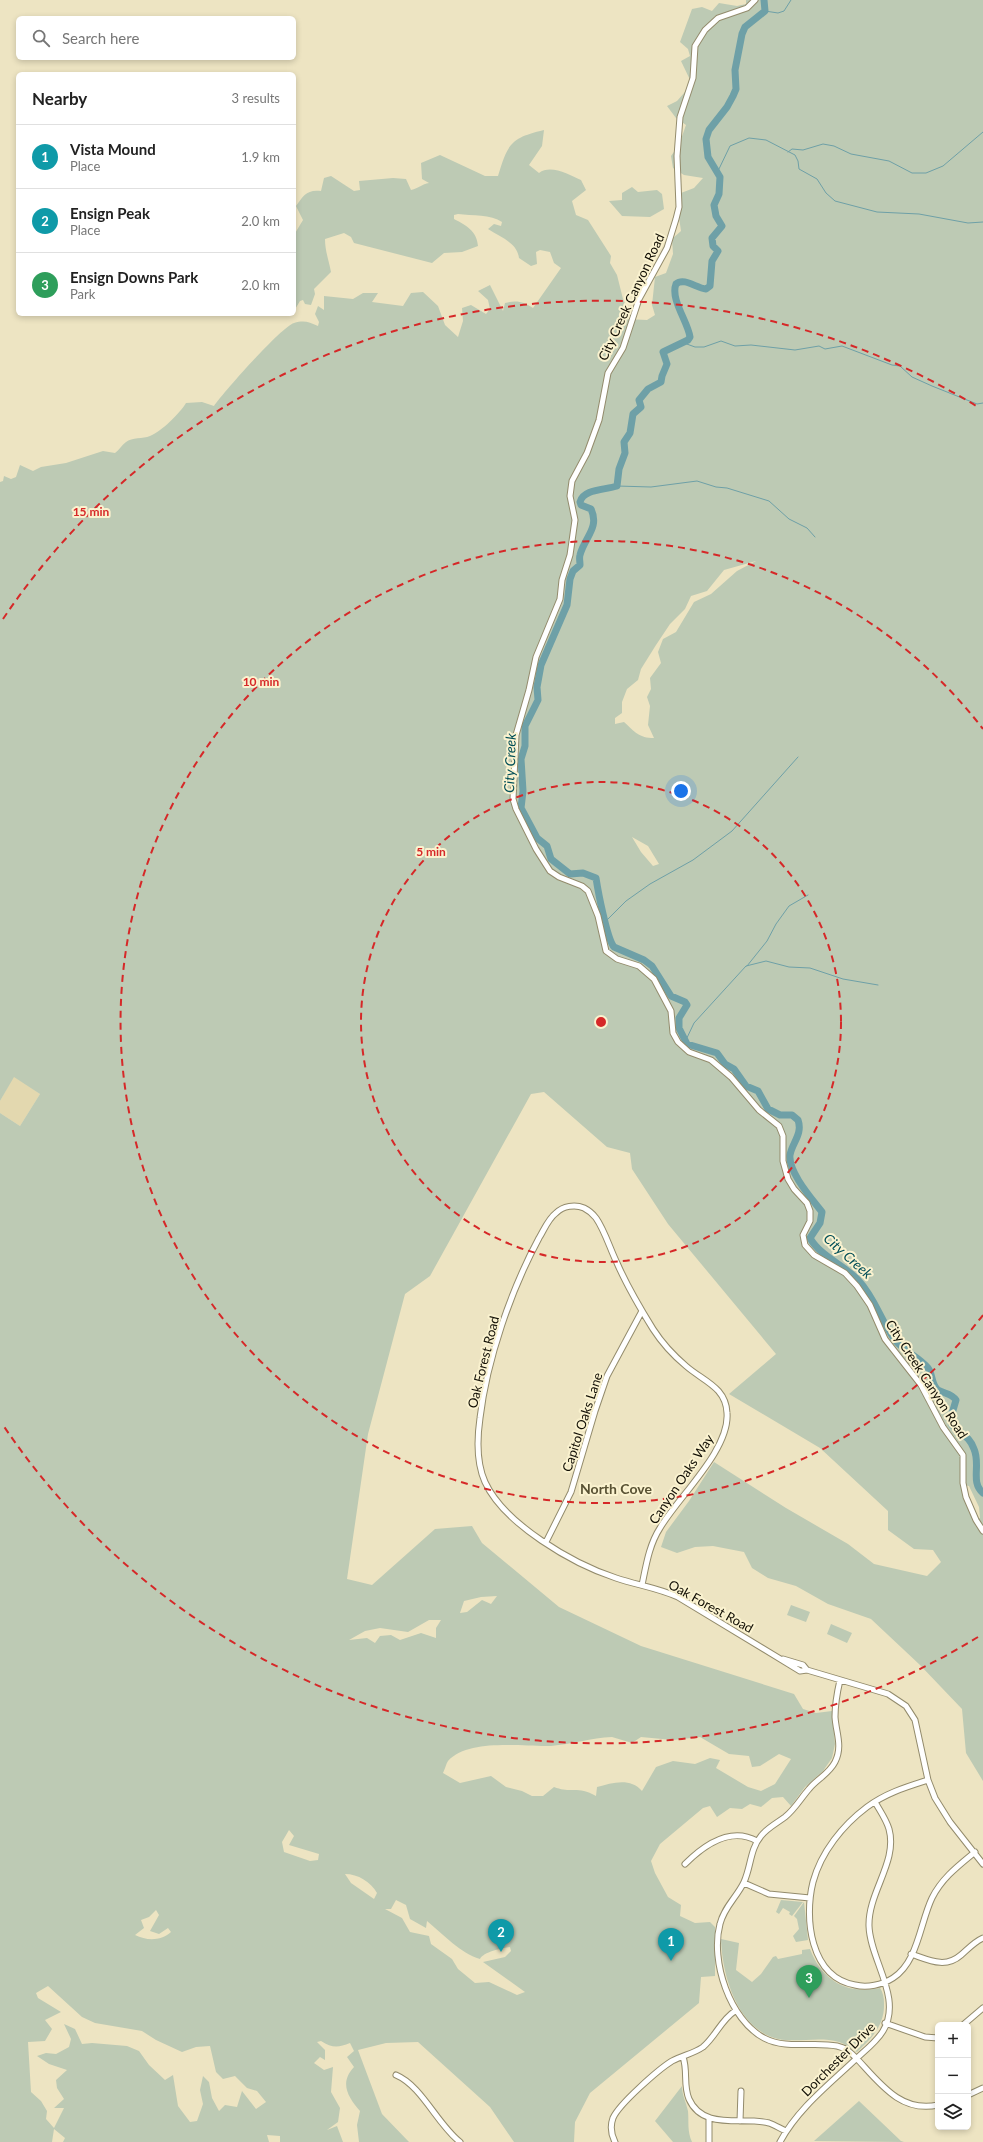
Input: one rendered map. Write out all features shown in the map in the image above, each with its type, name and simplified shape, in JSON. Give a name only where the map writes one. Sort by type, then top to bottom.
[{"type":"street","name":"City Creek Canyon Road","points":[[755,0],[747,8],[718,18],[705,30],[695,46],[693,78],[680,117],[677,156],[679,207],[667,248],[639,299],[623,348],[608,373],[599,420],[587,453],[572,481],[570,496],[575,520],[570,555],[562,580],[559,604],[536,657],[529,690],[516,735],[514,755],[514,803],[536,849],[548,868],[559,877],[582,886],[588,891],[598,916],[606,951],[617,959],[639,966],[654,980],[671,1011],[673,1033],[678,1042],[686,1050],[705,1057],[717,1066],[736,1082],[759,1110],[779,1126],[783,1136],[783,1161],[788,1179],[794,1189],[807,1203],[810,1211],[810,1221],[803,1235],[805,1245],[814,1255],[839,1269],[854,1283],[870,1305],[885,1339],[921,1385],[943,1427],[963,1454],[963,1483],[966,1497],[976,1520],[983,1531]]},
{"type":"street","name":"Canyon Oaks Way","points":[[572,1206],[584,1208],[596,1218],[618,1266],[642,1312],[671,1352],[692,1371],[716,1387],[724,1398],[728,1413],[722,1438],[688,1491],[658,1532],[650,1550],[642,1585]]},
{"type":"street","name":"Oak Forest Road","points":[[572,1206],[558,1210],[554,1214],[522,1272],[504,1319],[484,1394],[480,1418],[478,1451],[486,1483],[495,1499],[507,1514],[532,1534],[595,1570],[678,1598],[800,1671],[807,1670],[888,1694],[906,1706],[913,1715],[917,1726],[928,1780],[945,1815],[983,1864]]},
{"type":"street","name":"Capitol Oaks Lane","points":[[546,1542],[571,1492],[607,1376],[642,1312]]},
{"type":"street","points":[[840,1680],[835,1711],[840,1745],[834,1763],[827,1773],[810,1788],[794,1808],[764,1832],[757,1841],[744,1882],[724,1911],[717,1938],[719,1964],[736,2011],[751,2030],[769,2041],[795,2045],[838,2046],[850,2051],[884,2088],[899,2099],[914,2106],[935,2105]]},
{"type":"street","points":[[928,1780],[896,1791],[875,1802],[847,1825],[829,1848],[816,1873],[810,1898],[811,1929],[815,1949],[822,1963],[832,1975],[841,1981],[862,1986],[884,1982],[903,1970],[911,1954],[925,1914],[935,1892],[954,1869],[975,1852]]},
{"type":"street","name":"Dorchester Drive","points":[[780,2142],[798,2115],[880,2036],[885,2023],[889,2006],[884,1982],[871,1940],[869,1920],[873,1899],[889,1856],[891,1842],[888,1825],[875,1802]]},
{"type":"street","points":[[685,1864],[702,1848],[720,1840],[741,1835],[757,1841]]},
{"type":"street","points":[[744,1882],[769,1894],[810,1898]]},
{"type":"street","points":[[911,1954],[933,1962],[947,1963],[956,1959],[983,1938]]},
{"type":"street","points":[[967,2022],[983,2008]]},
{"type":"street","points":[[615,2142],[612,2126],[617,2112],[655,2074],[672,2061],[694,2052],[707,2043],[725,2019],[736,2011]]},
{"type":"street","points":[[885,2023],[925,2037],[935,2038]]},
{"type":"street","points":[[683,2057],[686,2068],[686,2088],[689,2100],[699,2112],[709,2118],[770,2123],[786,2132]]},
{"type":"street","points":[[396,2075],[409,2083],[451,2134],[460,2142]]},
{"type":"street","points":[[970,2094],[983,2088]]},
{"type":"street","points":[[740,2121],[742,2091]]},
{"type":"street","points":[[709,2118],[709,2142]]},
{"type":"shaded area","points":[[14,1076],[40,1094],[20,1126],[0,1113],[0,1101]]},
{"type":"green space","points":[[746,0],[983,0],[983,1781],[966,1753],[962,1709],[920,1665],[871,1619],[828,1604],[796,1586],[768,1578],[752,1568],[744,1552],[713,1546],[695,1547],[677,1553],[661,1547],[666,1532],[689,1501],[714,1462],[786,1508],[848,1544],[874,1564],[927,1576],[941,1562],[933,1550],[914,1549],[888,1530],[888,1511],[820,1448],[729,1394],[776,1354],[668,1224],[632,1169],[630,1153],[607,1147],[544,1092],[531,1094],[430,1276],[405,1294],[368,1434],[347,1579],[372,1585],[435,1529],[472,1526],[482,1543],[559,1607],[641,1646],[794,1694],[803,1709],[816,1713],[832,1711],[835,1744],[832,1758],[823,1771],[805,1787],[791,1806],[783,1797],[772,1798],[761,1807],[750,1804],[742,1809],[730,1808],[717,1817],[710,1806],[703,1808],[660,1844],[651,1861],[655,1873],[668,1897],[681,1905],[680,1916],[695,1923],[710,1922],[715,1927],[715,1976],[701,1977],[699,2003],[590,2093],[575,2122],[574,2142],[514,2142],[490,2107],[418,2042],[386,2043],[358,2050],[382,2114],[409,2142],[359,2142],[357,2125],[360,2111],[349,2095],[346,2084],[349,2073],[354,2067],[347,2057],[354,2051],[350,2043],[342,2046],[335,2046],[328,2045],[321,2041],[317,2042],[325,2050],[325,2060],[320,2057],[314,2063],[324,2070],[333,2067],[331,2092],[340,2108],[338,2122],[327,2130],[337,2126],[343,2142],[280,2142],[280,2136],[267,2135],[269,2142],[63,2142],[65,2138],[54,2129],[52,2142],[0,2142],[0,1113],[20,1126],[40,1094],[14,1077],[0,1101],[0,482],[3,481],[4,476],[11,479],[16,477],[20,465],[33,471],[41,467],[66,463],[103,451],[115,453],[128,440],[147,437],[159,431],[175,417],[186,403],[202,402],[214,406],[252,361],[287,327],[294,323],[301,322],[318,326],[319,322],[315,314],[318,306],[324,310],[324,296],[353,299],[363,293],[378,293],[372,302],[403,306],[411,293],[423,292],[438,306],[445,325],[458,337],[463,321],[462,308],[471,305],[486,314],[490,309],[488,300],[478,291],[490,285],[503,311],[505,303],[513,302],[523,303],[533,308],[561,268],[554,263],[550,252],[540,250],[536,252],[537,264],[531,266],[519,258],[518,253],[512,244],[488,229],[494,224],[501,226],[502,222],[498,219],[487,216],[458,214],[454,215],[454,219],[467,226],[473,232],[476,236],[478,246],[462,252],[444,253],[432,263],[354,243],[351,237],[344,233],[325,239],[326,252],[331,272],[314,289],[315,294],[311,305],[305,304],[303,300],[300,301],[296,308],[296,232],[303,220],[296,206],[303,196],[309,192],[321,191],[324,178],[331,176],[354,191],[360,190],[359,181],[393,178],[406,179],[411,190],[429,183],[422,179],[421,163],[440,155],[485,176],[498,176],[508,149],[512,144],[524,136],[544,130],[542,146],[529,165],[539,173],[549,170],[560,171],[581,180],[586,190],[572,201],[576,215],[588,220],[611,256],[610,263],[617,275],[623,299],[628,310],[626,319],[647,320],[655,315],[652,305],[655,277],[666,273],[673,254],[672,239],[681,231],[679,217],[681,193],[694,188],[703,178],[684,175],[673,168],[671,156],[679,145],[686,125],[676,118],[667,106],[677,101],[692,84],[681,61],[690,56],[688,49],[680,42],[692,9],[702,7],[712,11],[719,3],[737,6],[746,4]],"holes":[[[756,561],[737,571],[711,594],[694,602],[676,632],[663,639],[658,652],[661,663],[650,678],[651,689],[647,697],[650,706],[648,725],[654,738],[641,736],[624,722],[615,724],[615,718],[622,713],[622,702],[627,689],[638,680],[641,669],[670,624],[685,609],[691,596],[707,591],[724,570]],[[632,837],[648,846],[659,864],[653,866],[641,852]],[[964,1485],[969,1486],[979,1507],[980,1518],[974,1521],[964,1497]],[[497,1596],[491,1604],[482,1600],[467,1612],[460,1613],[464,1601],[481,1597]],[[429,1620],[441,1620],[436,1628],[436,1638],[421,1633],[400,1640],[391,1635],[380,1636],[375,1643],[367,1638],[349,1640],[365,1631],[380,1628],[408,1632]],[[612,1737],[632,1743],[641,1737],[673,1740],[700,1737],[729,1754],[749,1756],[752,1767],[760,1766],[779,1754],[791,1759],[775,1784],[761,1791],[748,1787],[716,1768],[720,1760],[710,1758],[695,1764],[673,1761],[656,1767],[642,1791],[632,1784],[621,1782],[597,1787],[596,1796],[584,1791],[565,1790],[554,1787],[543,1796],[532,1796],[522,1791],[506,1787],[491,1776],[460,1783],[443,1773],[448,1761],[457,1754],[482,1746],[551,1746]],[[289,1830],[294,1836],[289,1845],[319,1854],[318,1860],[310,1861],[284,1852],[282,1842]],[[345,1874],[355,1875],[368,1882],[377,1893],[374,1899],[351,1883]],[[396,1900],[406,1905],[410,1919],[426,1928],[427,1921],[459,1948],[480,1959],[489,1952],[510,1947],[511,1951],[505,1957],[483,1962],[525,1992],[517,1995],[489,1982],[475,1983],[458,1969],[452,1959],[431,1944],[429,1936],[410,1932],[402,1918],[385,1909],[391,1909]],[[156,1910],[159,1915],[150,1931],[159,1934],[168,1928],[171,1932],[163,1937],[154,1939],[140,1937],[135,1935],[144,1928],[141,1920],[149,1917]],[[48,1986],[82,2017],[95,2023],[142,2031],[156,2040],[182,2052],[196,2047],[210,2046],[216,2072],[223,2079],[235,2076],[247,2088],[257,2091],[266,2102],[256,2109],[242,2091],[237,2107],[225,2105],[219,2111],[212,2098],[209,2082],[203,2076],[200,2090],[203,2104],[197,2121],[190,2122],[178,2106],[173,2075],[165,2080],[149,2065],[139,2051],[127,2046],[92,2043],[82,2044],[75,2029],[64,2024],[71,2039],[69,2047],[56,2054],[46,2053],[37,2056],[49,2064],[67,2070],[56,2080],[57,2088],[64,2099],[54,2108],[64,2108],[54,2128],[46,2119],[47,2111],[41,2101],[31,2092],[28,2042],[45,2041],[52,2029],[45,2020],[61,2012],[38,1998],[36,1993]]]},
{"type":"green space","points":[[632,187],[638,192],[657,190],[662,194],[664,209],[650,217],[622,216],[609,201],[622,200],[622,193]]},
{"type":"green space","points":[[791,1605],[810,1612],[806,1622],[787,1615]]},
{"type":"green space","points":[[831,1624],[852,1633],[847,1643],[827,1634]]},
{"type":"green space","points":[[781,1900],[803,1902],[792,1916],[789,1914],[790,1912],[783,1908],[779,1914],[776,1912]]},
{"type":"green space","points":[[804,1902],[808,1940],[796,1942],[793,1936],[799,1929],[797,1919],[794,1916]]},
{"type":"green space","points":[[721,1939],[739,1943],[736,1970],[752,1982],[761,1974],[773,1957],[776,1956],[778,1959],[802,1954],[802,1950],[810,1949],[821,1969],[828,1977],[837,1983],[856,1989],[868,1990],[880,1988],[884,1997],[884,2011],[880,2024],[868,2042],[857,2052],[842,2043],[831,2040],[786,2040],[778,2039],[764,2033],[752,2024],[734,1999],[725,1968]]},
{"type":"green space","points":[[682,2086],[688,2111],[690,2138],[692,2142],[673,2142],[655,2121]]},
{"type":"green space","points":[[859,2101],[901,2141],[904,2142],[814,2141]]},
{"type":"waterway","name":"City Creek","points":[[764,0],[765,11],[745,27],[742,34],[735,70],[736,89],[727,107],[709,130],[706,139],[708,157],[720,177],[719,194],[714,205],[716,216],[722,226],[712,238],[713,246],[718,251],[712,261],[710,286],[706,289],[686,282],[679,282],[676,284],[675,296],[690,337],[688,340],[663,352],[667,364],[661,382],[648,389],[639,400],[641,407],[633,414],[630,433],[624,442],[625,453],[619,469],[617,486],[590,492],[585,495],[580,502],[581,505],[591,509],[594,522],[580,555],[580,565],[573,571],[570,579],[567,605],[541,665],[537,687],[538,700],[525,726],[525,746],[521,759],[523,791],[521,808],[537,838],[547,846],[551,859],[570,874],[583,873],[596,878],[606,925],[614,947],[644,960],[652,966],[671,996],[685,1002],[687,1005],[679,1018],[679,1028],[687,1044],[717,1053],[725,1064],[734,1069],[746,1086],[758,1091],[768,1109],[780,1115],[792,1115],[798,1120],[799,1130],[791,1151],[790,1162],[807,1193],[822,1212],[820,1223],[810,1238],[820,1250],[858,1280],[869,1294],[895,1340],[928,1368],[933,1382],[938,1390],[952,1396],[956,1400],[951,1417],[952,1425],[972,1444],[977,1461],[977,1484],[983,1493]]},
{"type":"waterway","points":[[765,11],[778,13],[784,11],[791,0]]},
{"type":"waterway","points":[[788,152],[792,149],[803,150],[823,144],[834,146],[851,154],[889,161],[912,173],[926,173],[943,166],[983,132]]},
{"type":"waterway","points":[[718,171],[730,146],[749,138],[766,140],[795,155],[798,161],[799,169],[817,179],[826,193],[835,201],[877,212],[919,214],[968,223],[983,222]]},
{"type":"waterway","points":[[684,343],[695,347],[704,347],[721,341],[735,346],[751,345],[795,350],[819,346],[825,349],[842,346],[892,365],[900,366],[912,377],[932,386],[977,404],[983,403]]},
{"type":"waterway","points":[[617,486],[651,487],[697,481],[716,487],[727,488],[769,501],[789,519],[807,528],[815,537]]},
{"type":"waterway","points":[[606,921],[626,901],[650,884],[693,860],[732,831],[798,757]]},
{"type":"waterway","points":[[747,966],[767,941],[776,924],[789,906],[808,895]]},
{"type":"waterway","points":[[685,1042],[694,1023],[746,966],[766,961],[789,967],[810,968],[843,979],[878,985]]},
{"type":"place","name":"Ensign Peak","points":[[501,1952]]},
{"type":"place","name":"Vista Mound","points":[[671,1961]]},
{"type":"place","name":"Ensign Downs Park","points":[[809,1998]]},
{"type":"district","name":"North Cove","points":[[616,1489]]}]
